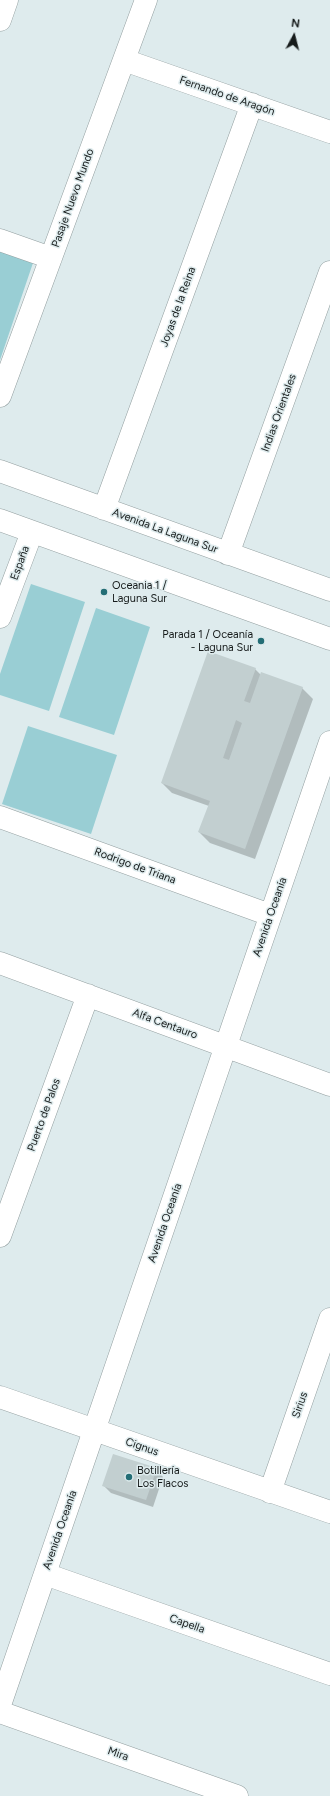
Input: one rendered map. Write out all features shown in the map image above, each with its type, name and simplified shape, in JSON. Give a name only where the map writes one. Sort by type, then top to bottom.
[{"type":"street","name":"Pasaje Nuevo Mundo","points":[[0,396],[146,0]]},
{"type":"street","name":"Fernando de Aragón","points":[[124,60],[330,132]]},
{"type":"street","name":"Joyas de la Reina","points":[[104,509],[252,104]]},
{"type":"street","points":[[0,240],[51,258]]},
{"type":"street","name":"Indias Orientales","points":[[228,554],[330,272]]},
{"type":"street","name":"Avenida La Laguna Sur","points":[[0,471],[330,590]]},
{"type":"street","points":[[0,520],[330,640]]},
{"type":"street","name":"España","points":[[0,617],[32,532]]},
{"type":"street","name":"Avenida Oceanía","points":[[0,1705],[330,742]]},
{"type":"street","name":"Rodrigo de Triana","points":[[0,817],[270,915]]},
{"type":"street","name":"Alfa Centauro","points":[[0,963],[330,1085]]},
{"type":"street","name":"Puerto de Palos","points":[[0,1236],[88,995]]},
{"type":"street","name":"Sirius","points":[[270,1492],[330,1319]]},
{"type":"street","name":"Cignus","points":[[0,1397],[330,1512]]},
{"type":"street","name":"Capella","points":[[45,1574],[330,1674]]},
{"type":"street","name":"Mira","points":[[0,1712],[237,1796]]},
{"type":"shaded area","points":[[0,249],[34,260],[0,360]]},
{"type":"shaded area","points":[[31,584],[85,602],[49,711],[0,695],[0,674]]},
{"type":"shaded area","points":[[96,608],[150,627],[114,735],[59,717]]},
{"type":"shaded area","points":[[28,726],[117,755],[91,834],[2,804]]},
{"type":"building","points":[[208,651],[256,668],[244,701],[250,703],[261,672],[303,687],[245,849],[198,832],[210,801],[161,783]],"holes":[[[236,720],[242,723],[229,760],[223,758]]]},
{"type":"building","name":"Botillería Los Flacos","points":[[113,1454],[157,1468],[146,1500],[102,1486]]},
{"type":"place","name":"Oceania 1 / Laguna Sur","points":[[104,592]]},
{"type":"place","name":"Parada 1 / Oceanía - Laguna Sur","points":[[261,641]]},
{"type":"place","name":"Botillería Los Flacos","points":[[129,1477]]}]
